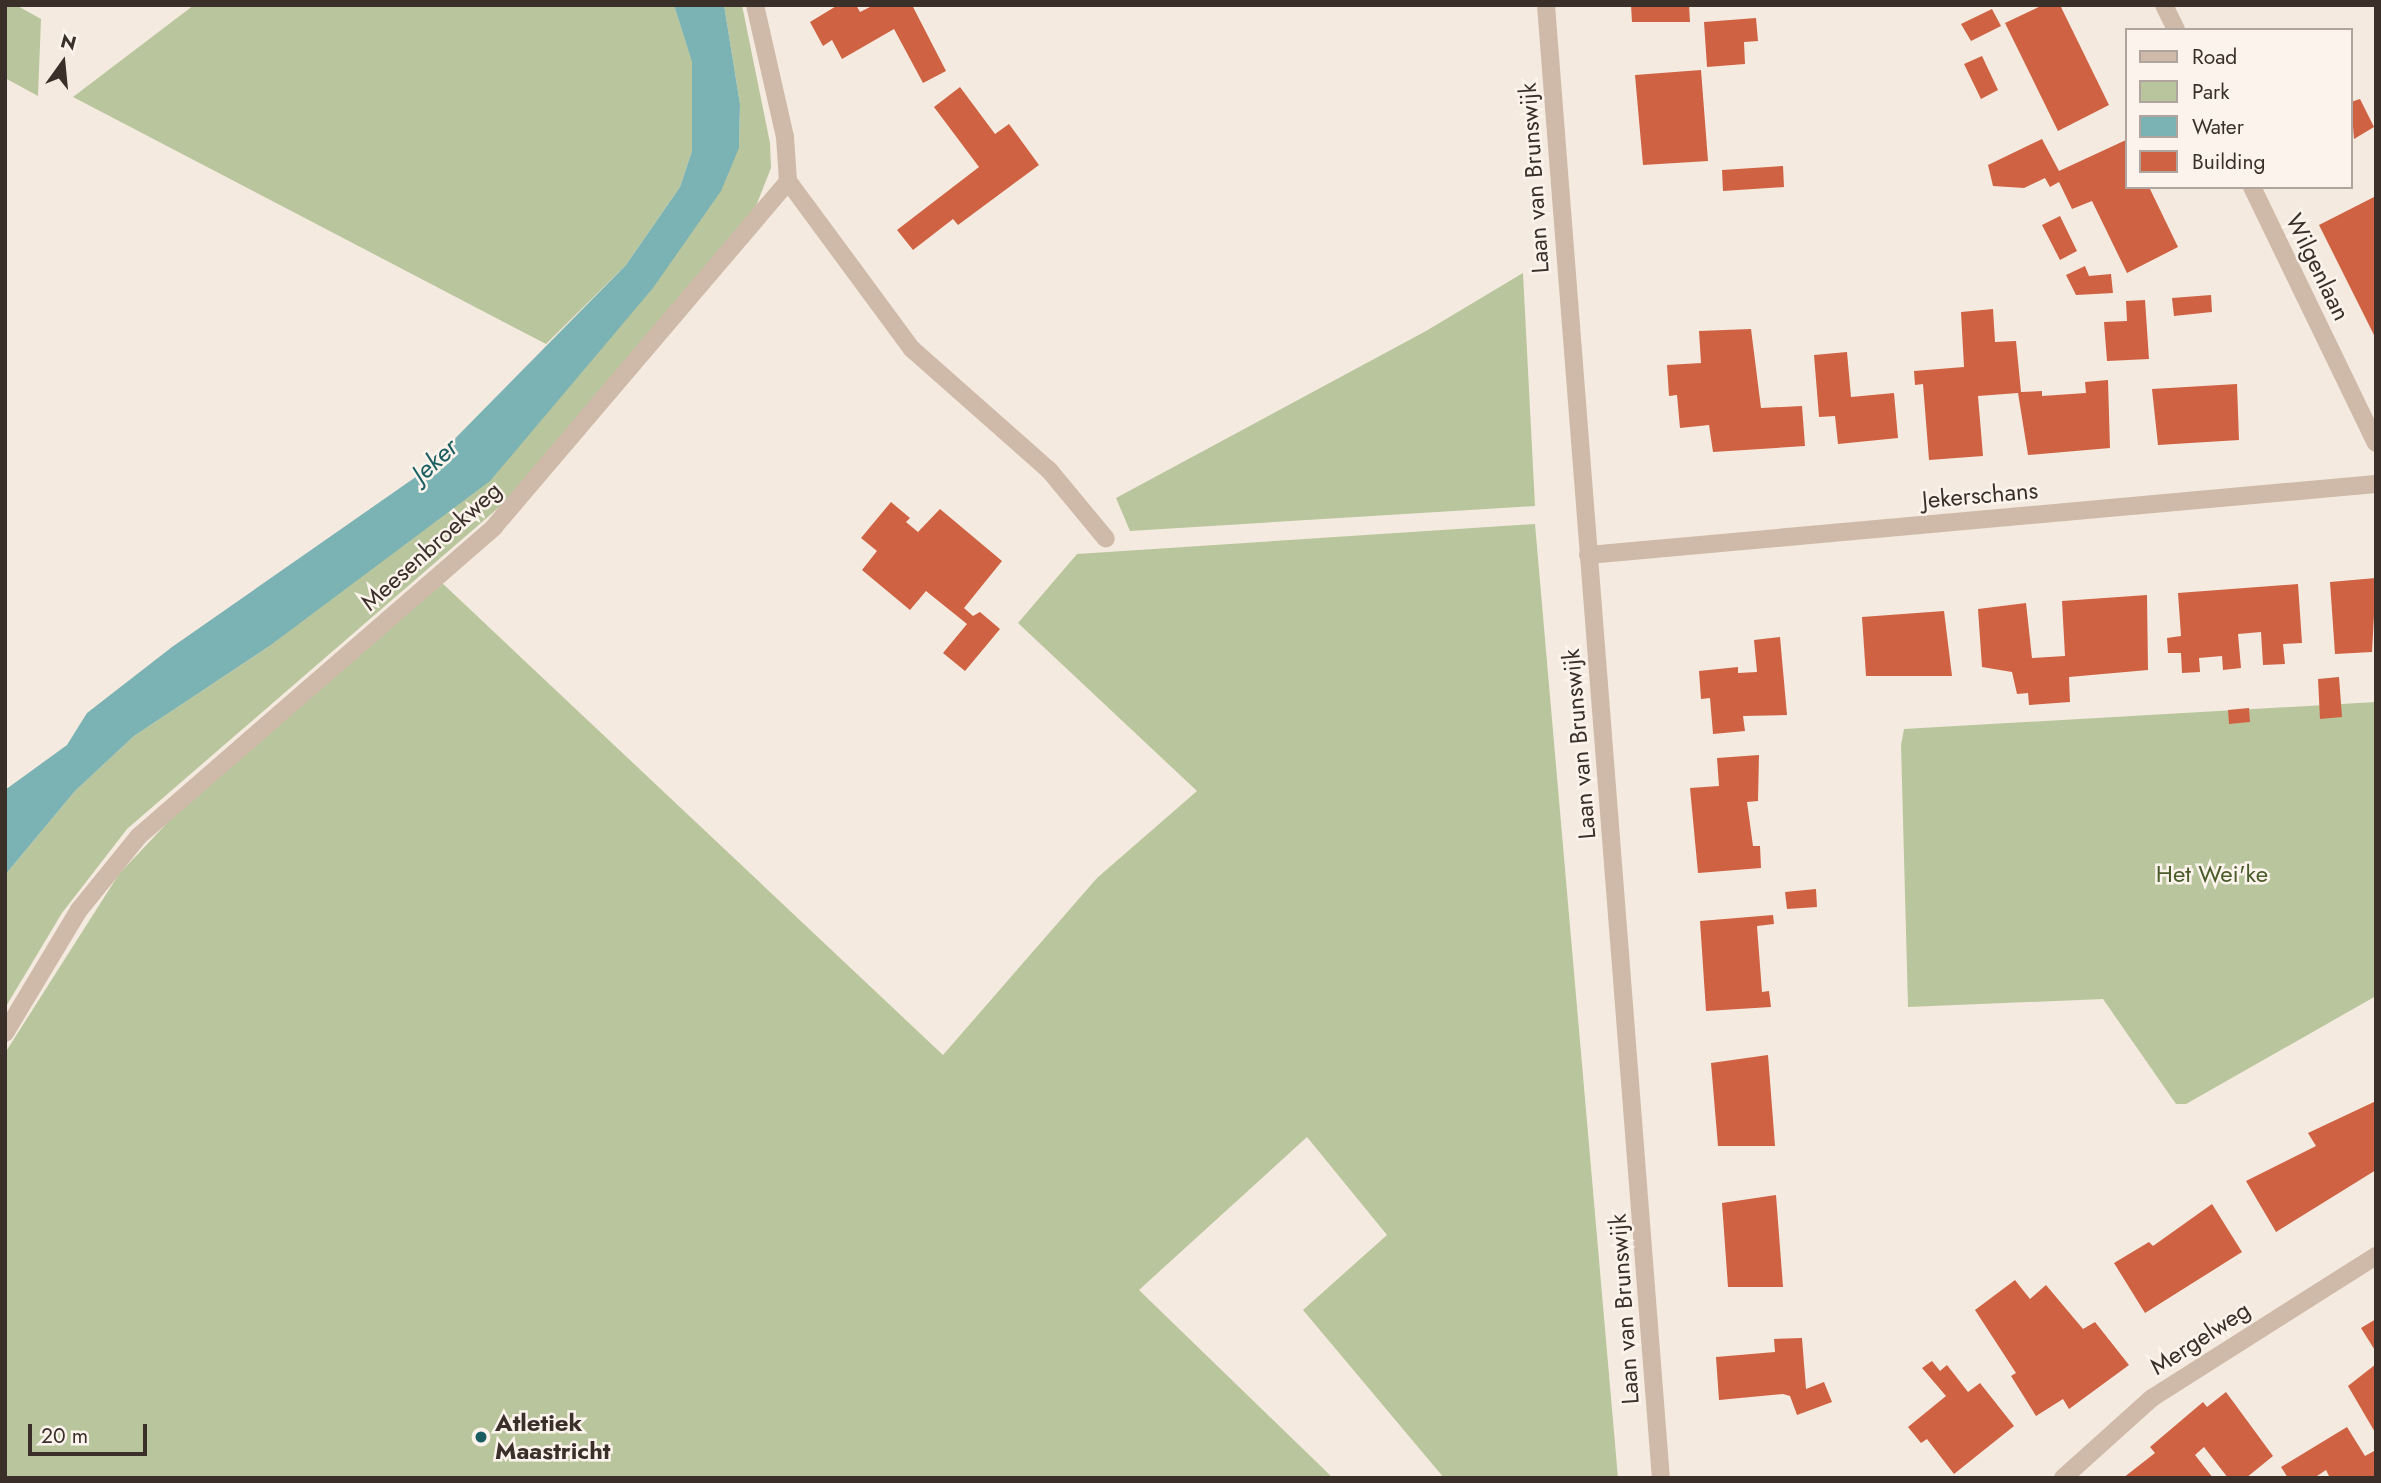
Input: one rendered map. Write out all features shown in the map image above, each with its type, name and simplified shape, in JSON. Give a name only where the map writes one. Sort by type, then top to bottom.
[{"type":"street","points":[[755,5],[785,137],[788,181],[912,349],[1049,470],[1106,539]]},
{"type":"street","name":"Laan van Brunswijk","points":[[1546,5],[1661,1478]]},
{"type":"street","points":[[2164,5],[2175,28]]},
{"type":"street","name":"Meesenbroekweg","points":[[5,1034],[79,910],[139,836],[501,520],[788,181]]},
{"type":"street","name":"Wilgenlaan","points":[[2253,189],[2376,443]]},
{"type":"street","name":"Jekerschans","points":[[1588,555],[2376,484]]},
{"type":"street","name":"Mergelweg","points":[[2063,1478],[2152,1398],[2376,1256]]},
{"type":"green space","points":[[5,5],[16,5],[41,19],[38,96],[5,78]]},
{"type":"green space","points":[[194,5],[674,5],[692,61],[692,151],[680,187],[626,265],[546,344],[73,97]]},
{"type":"green space","points":[[724,5],[742,5],[770,143],[771,168],[752,216],[511,497],[127,829],[62,913],[5,1008],[5,875],[75,791],[134,736],[268,647],[739,148],[740,104]]},
{"type":"green space","points":[[1523,273],[1535,506],[1130,531],[1116,498],[1426,331]]},
{"type":"green space","points":[[1535,524],[1618,1478],[1444,1478],[1303,1310],[1387,1235],[1307,1137],[1139,1290],[1333,1478],[5,1478],[5,1053],[119,874],[169,821],[441,582],[943,1055],[1097,878],[1197,791],[1018,623],[1077,554]]},
{"type":"green space","name":"Het Wei'ke","points":[[2376,702],[2376,996],[2186,1104],[2176,1104],[2103,999],[1908,1007],[1901,745],[1904,729]]},
{"type":"water","name":"Jeker","points":[[674,5],[724,5],[740,104],[739,148],[721,191],[653,288],[490,481],[268,647],[134,736],[75,791],[5,875],[5,790],[67,745],[87,713],[172,647],[420,474],[626,265],[680,187],[692,151],[692,62]]},
{"type":"building","points":[[838,5],[856,5],[860,12],[874,5],[912,5],[946,71],[923,83],[894,29],[842,59],[832,40],[823,46],[810,22]]},
{"type":"building","points":[[1631,5],[1689,5],[1690,22],[1632,22]]},
{"type":"building","points":[[2043,5],[2060,5],[2109,105],[2058,131],[2005,23]]},
{"type":"building","points":[[1992,9],[2001,26],[1971,41],[1961,24]]},
{"type":"building","points":[[1756,18],[1758,41],[1744,42],[1745,64],[1707,67],[1704,22]]},
{"type":"building","points":[[1982,56],[1998,90],[1981,99],[1964,64]]},
{"type":"building","points":[[1701,70],[1708,161],[1643,165],[1635,75]]},
{"type":"building","points":[[960,87],[995,134],[1009,124],[1039,165],[958,225],[953,219],[913,250],[897,230],[979,167],[934,107]]},
{"type":"building","points":[[2360,99],[2374,127],[2354,139],[2353,127],[2353,101]]},
{"type":"building","points":[[2042,139],[2059,171],[2126,140],[2126,189],[2150,189],[2178,247],[2127,273],[2092,201],[2072,209],[2059,182],[2050,187],[2045,178],[2024,188],[1993,186],[1988,165]]},
{"type":"building","points":[[1783,166],[1784,187],[1723,191],[1722,170]]},
{"type":"building","points":[[2376,196],[2375,217],[2376,339],[2319,225]]},
{"type":"building","points":[[2060,216],[2077,251],[2060,260],[2042,225]]},
{"type":"building","points":[[2085,266],[2089,276],[2111,274],[2113,293],[2076,295],[2066,275]]},
{"type":"building","points":[[2211,295],[2212,312],[2174,316],[2172,298]]},
{"type":"building","points":[[2145,300],[2149,359],[2107,361],[2104,322],[2127,321],[2126,301]]},
{"type":"building","points":[[1993,309],[1995,342],[2016,341],[2021,392],[2042,391],[2042,396],[2086,393],[2085,382],[2108,380],[2110,448],[2028,455],[2018,393],[1978,396],[1983,456],[1929,460],[1923,384],[1915,385],[1914,371],[1964,367],[1961,312]]},
{"type":"building","points":[[1751,329],[1761,408],[1802,406],[1805,446],[1713,452],[1709,425],[1680,428],[1677,395],[1669,396],[1667,365],[1701,363],[1699,331]]},
{"type":"building","points":[[1847,352],[1851,397],[1894,393],[1898,438],[1838,444],[1835,416],[1819,417],[1814,355]]},
{"type":"building","points":[[2237,384],[2239,440],[2158,445],[2152,389]]},
{"type":"building","points":[[891,502],[910,518],[906,522],[918,532],[940,509],[1002,561],[964,608],[973,616],[980,612],[1000,629],[965,671],[943,653],[967,624],[926,591],[910,610],[862,570],[877,551],[861,538]]},
{"type":"building","points":[[2376,578],[2372,652],[2335,654],[2330,582]]},
{"type":"building","points":[[2298,584],[2302,643],[2283,644],[2285,664],[2263,665],[2261,632],[2238,634],[2241,668],[2223,670],[2222,656],[2199,658],[2200,672],[2182,673],[2181,653],[2168,653],[2167,638],[2181,636],[2178,593]]},
{"type":"building","points":[[2147,595],[2148,670],[2069,677],[2070,702],[2029,705],[2028,693],[2017,694],[2012,672],[1982,667],[1978,609],[2026,603],[2032,658],[2065,656],[2062,601]]},
{"type":"building","points":[[1944,611],[1952,676],[1866,676],[1862,617]]},
{"type":"building","points":[[1780,637],[1787,715],[1743,716],[1745,731],[1713,734],[1710,698],[1701,699],[1699,671],[1738,667],[1738,673],[1757,672],[1754,640]]},
{"type":"building","points":[[2339,677],[2342,717],[2320,719],[2318,679]]},
{"type":"building","points":[[2249,708],[2250,722],[2229,724],[2228,710]]},
{"type":"building","points":[[1759,755],[1758,801],[1747,802],[1753,846],[1760,846],[1761,868],[1698,873],[1690,788],[1719,786],[1717,758]]},
{"type":"building","points":[[1816,889],[1817,907],[1787,909],[1785,892]]},
{"type":"building","points":[[1773,915],[1774,924],[1757,926],[1762,992],[1769,991],[1771,1007],[1706,1011],[1700,921]]},
{"type":"building","points":[[1768,1055],[1775,1146],[1718,1146],[1711,1063]]},
{"type":"building","points":[[2376,1101],[2376,1170],[2276,1232],[2246,1181],[2316,1146],[2308,1133]]},
{"type":"building","points":[[1776,1195],[1783,1287],[1728,1287],[1722,1203]]},
{"type":"building","points":[[2212,1204],[2242,1252],[2145,1313],[2114,1263],[2149,1242],[2153,1246]]},
{"type":"building","points":[[2015,1280],[2030,1299],[2046,1285],[2083,1329],[2095,1322],[2129,1365],[2069,1409],[2063,1399],[2036,1416],[2011,1376],[2016,1373],[1975,1310]]},
{"type":"building","points":[[2376,1319],[2376,1352],[2361,1328]]},
{"type":"building","points":[[1802,1338],[1806,1389],[1824,1382],[1832,1402],[1797,1415],[1790,1396],[1783,1394],[1719,1400],[1716,1357],[1775,1352],[1774,1339]]},
{"type":"building","points":[[1932,1361],[1940,1371],[1947,1365],[1968,1392],[1980,1383],[2014,1426],[1954,1474],[1927,1439],[1921,1443],[1908,1427],[1946,1396],[1922,1368]]},
{"type":"building","points":[[2376,1364],[2376,1434],[2348,1386]]},
{"type":"building","points":[[2226,1392],[2273,1456],[2246,1478],[2228,1478],[2204,1447],[2195,1455],[2213,1478],[2123,1478],[2155,1453],[2150,1447],[2203,1402],[2207,1407]]},
{"type":"building","points":[[2347,1427],[2365,1456],[2376,1450],[2376,1478],[2330,1478],[2326,1470],[2314,1478],[2288,1478],[2281,1467]]},
{"type":"place","name":"Atletiek Maastricht","points":[[481,1437]]}]
